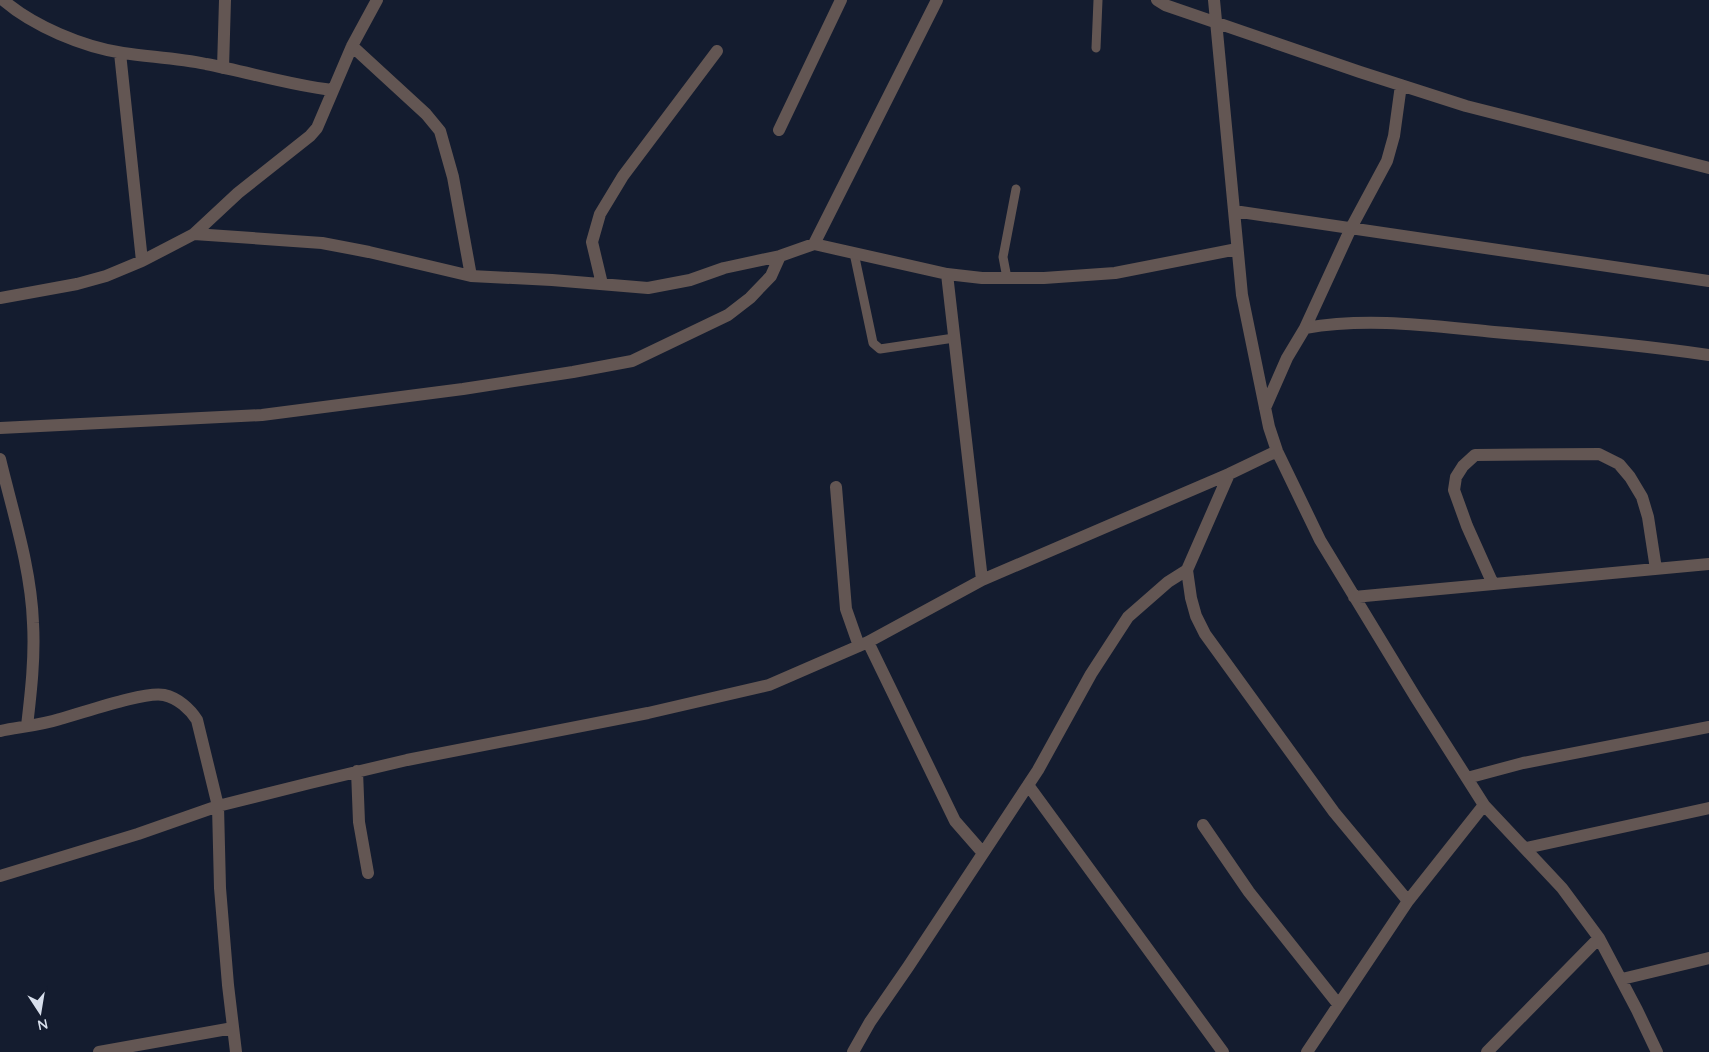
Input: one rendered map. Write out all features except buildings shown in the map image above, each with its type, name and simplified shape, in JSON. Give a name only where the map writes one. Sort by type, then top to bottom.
[{"type":"street","points":[[3,0],[16,12],[48,30],[98,48],[120,53],[185,60],[307,87],[332,90]]},
{"type":"street","points":[[224,68],[225,0]]},
{"type":"street","points":[[0,298],[77,284],[106,276],[142,261],[194,234],[238,193],[310,136],[322,120],[332,90],[352,46],[377,0]]},
{"type":"street","points":[[779,130],[841,0]]},
{"type":"street","points":[[814,244],[937,0]]},
{"type":"street","points":[[1157,0],[1164,5],[1466,106],[1709,168]]},
{"type":"street","points":[[1214,0],[1242,295],[1265,408],[1277,451],[1320,540],[1484,805],[1526,848],[1576,905],[1599,938],[1657,1052]]},
{"type":"street","points":[[352,46],[426,114],[440,131],[453,177],[471,276]]},
{"type":"street","points":[[602,284],[592,242],[600,214],[623,176],[717,51]]},
{"type":"street","points":[[120,53],[142,261]]},
{"type":"street","points":[[1265,408],[1287,358],[1305,328],[1351,228],[1387,161],[1394,136],[1401,85]]},
{"type":"street","points":[[1234,211],[1709,281]]},
{"type":"street","points":[[194,234],[322,243],[471,276],[648,288],[690,280],[724,268],[780,256],[814,244],[947,274],[982,278],[1044,278],[1115,272],[1237,250]]},
{"type":"street","points":[[0,428],[262,415],[463,389],[632,361],[728,314],[750,298],[771,276],[780,256]]},
{"type":"street","points":[[947,274],[982,580]]},
{"type":"street","points":[[1305,328],[1363,322],[1388,322],[1637,344],[1709,354]]},
{"type":"street","points":[[0,876],[138,834],[218,806],[357,771],[648,713],[769,685],[863,644],[982,580],[1229,474],[1277,451]]},
{"type":"street","points":[[1493,584],[1467,526],[1454,490],[1456,476],[1474,455],[1599,454],[1619,464],[1630,477],[1642,497],[1648,517],[1656,569]]},
{"type":"street","points":[[0,459],[24,558],[34,624],[27,726]]},
{"type":"street","points":[[1229,474],[1187,570],[1196,616],[1206,634],[1334,812],[1408,901]]},
{"type":"street","points":[[836,487],[846,609],[955,821],[983,853]]},
{"type":"street","points":[[1354,597],[1709,564]]},
{"type":"street","points":[[853,1052],[870,1022],[1028,785],[1091,674],[1128,617],[1168,582],[1187,570]]},
{"type":"street","points":[[0,731],[58,720],[130,699],[152,695],[164,695],[190,710],[197,720],[218,806],[220,888],[236,1052]]},
{"type":"street","points":[[1467,778],[1523,763],[1709,727]]},
{"type":"street","points":[[357,771],[359,822],[368,873]]},
{"type":"street","points":[[1028,785],[1224,1052]]},
{"type":"street","points":[[1307,1052],[1408,901],[1484,805]]},
{"type":"street","points":[[1526,848],[1709,808]]},
{"type":"street","points":[[1203,825],[1249,892],[1338,1004]]},
{"type":"street","points":[[1487,1052],[1599,938]]},
{"type":"street","points":[[1622,980],[1709,958]]},
{"type":"street","points":[[99,1052],[233,1028]]},
{"type":"lane","points":[[1096,48],[1098,0]]},
{"type":"lane","points":[[1007,278],[1003,257],[1016,189]]},
{"type":"lane","points":[[854,253],[873,343],[880,350],[954,338]]}]
